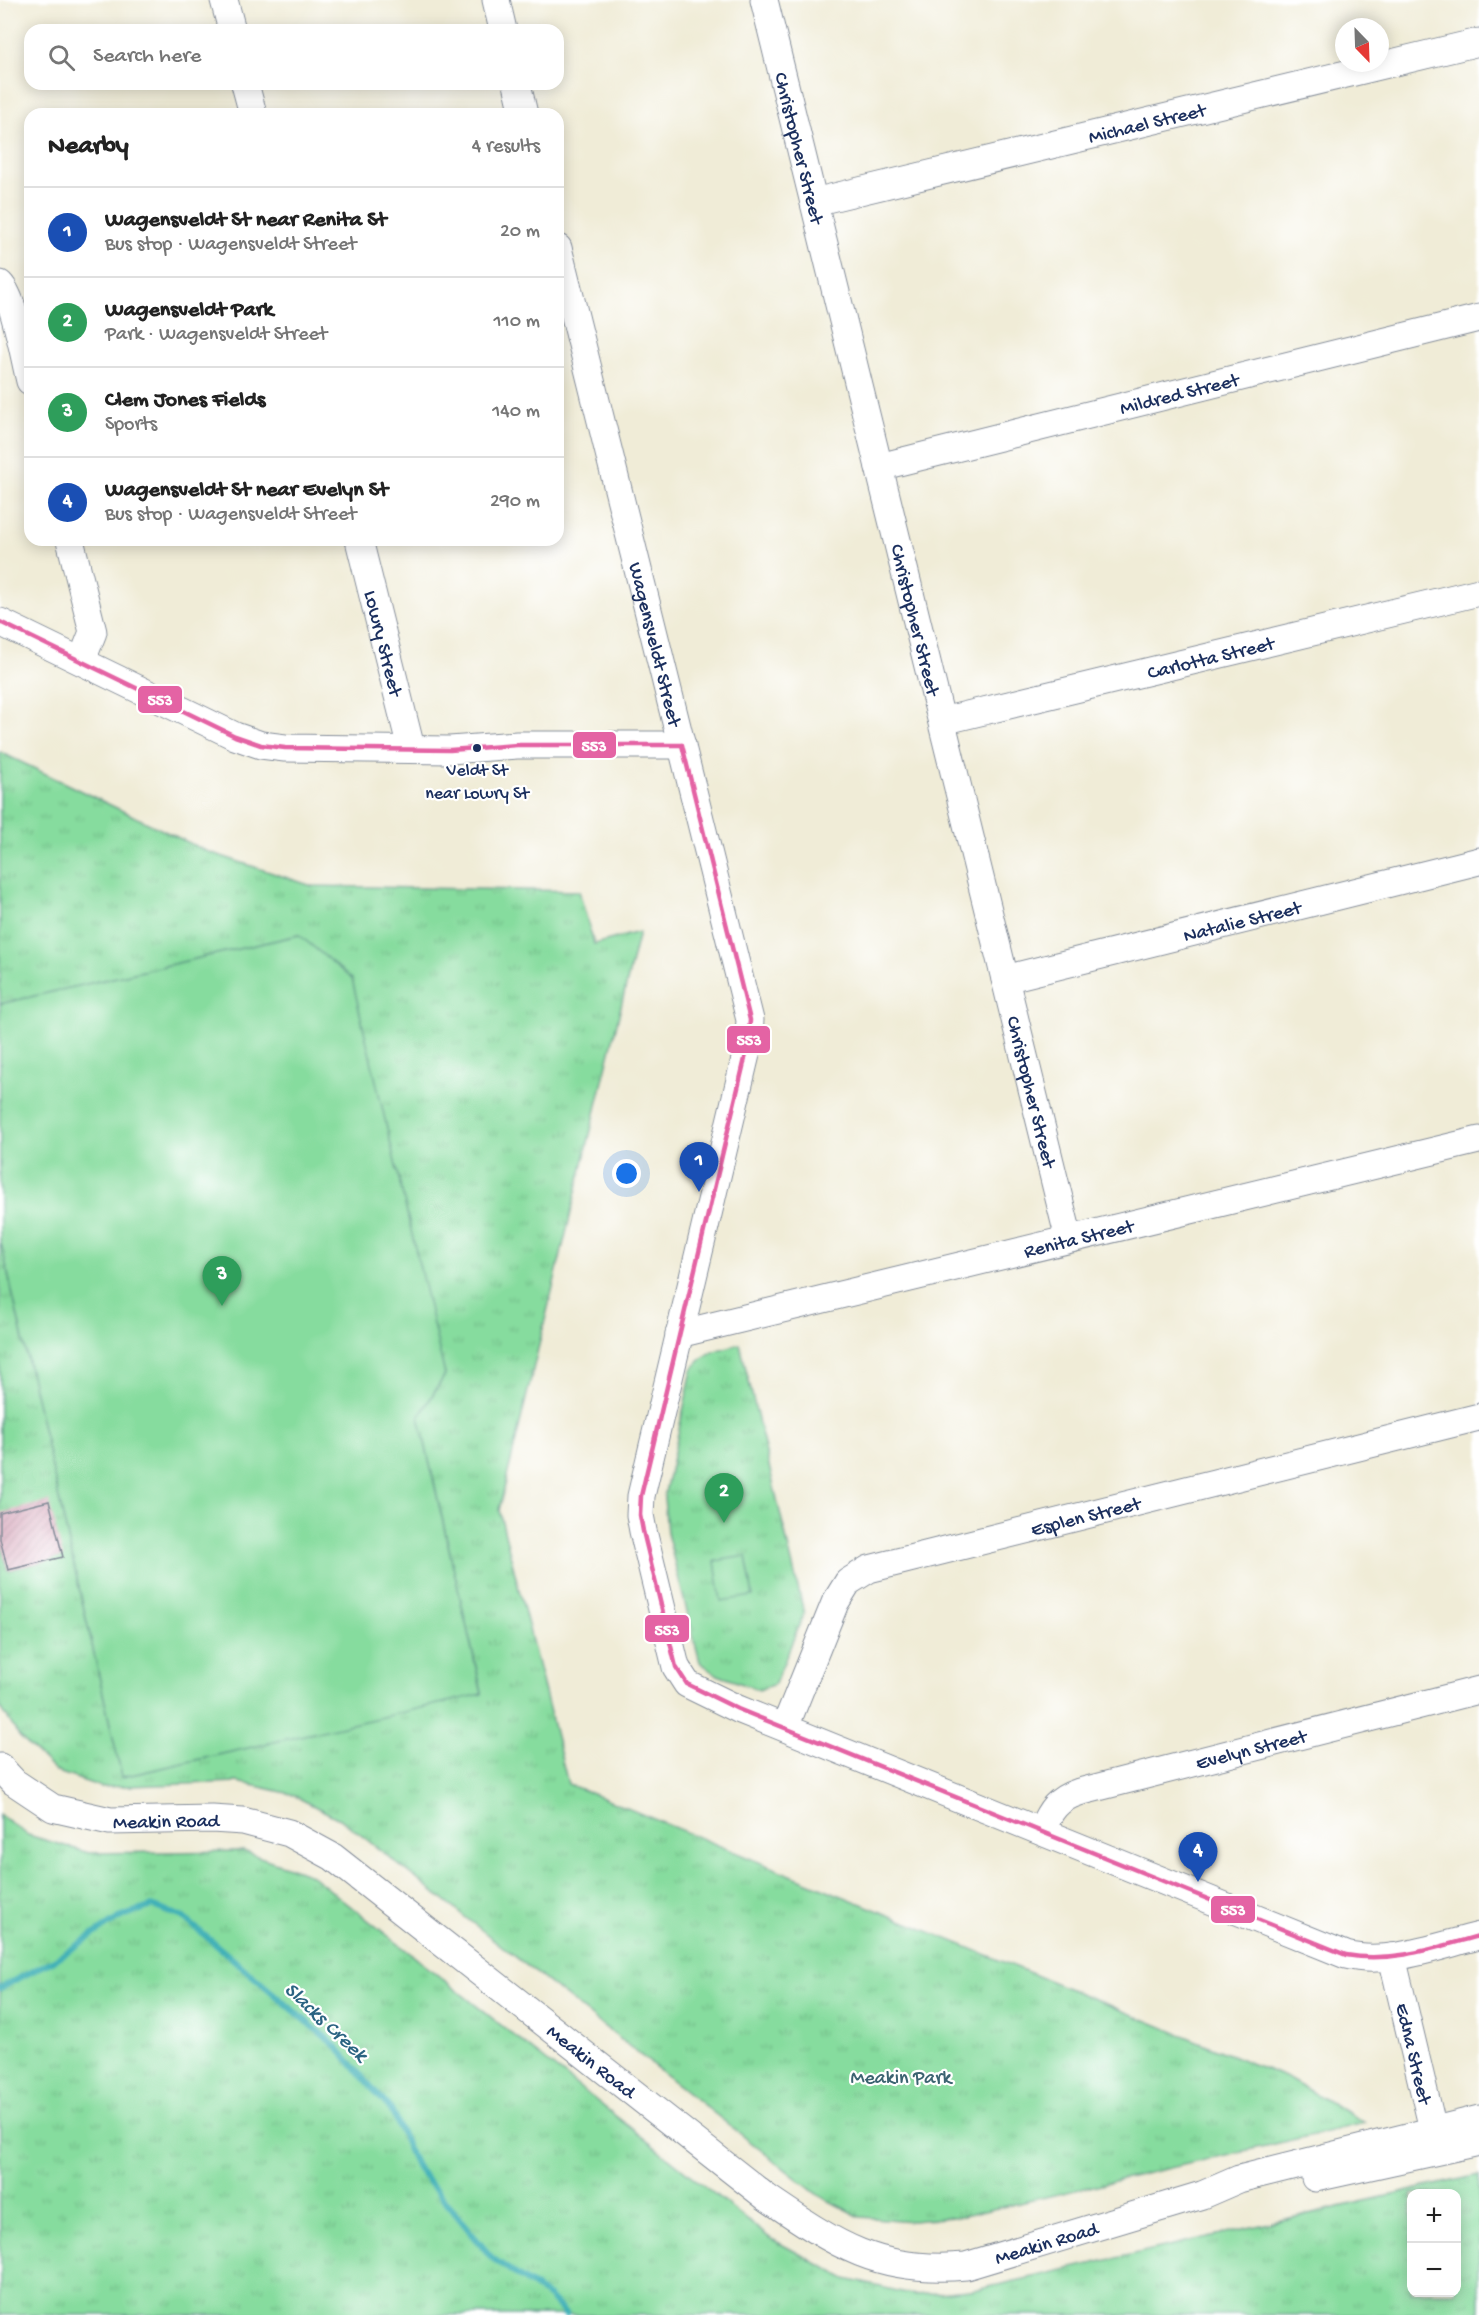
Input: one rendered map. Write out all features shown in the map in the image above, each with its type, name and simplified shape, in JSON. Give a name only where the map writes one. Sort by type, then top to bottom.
[{"type":"street","points":[[224,0],[230,24]]},
{"type":"street","points":[[496,0],[502,24]]},
{"type":"street","name":"Christopher Street","points":[[764,0],[1069,1239]]},
{"type":"street","name":"Michael Street","points":[[814,202],[1479,42]]},
{"type":"street","points":[[247,90],[251,108]]},
{"type":"street","points":[[518,90],[523,108]]},
{"type":"street","name":"Wagensveldt Street","points":[[564,272],[750,1020],[747,1046],[640,1496],[640,1515],[676,1667],[687,1684],[698,1690],[1346,1955],[1373,1959],[1392,1957],[1479,1936]]},
{"type":"street","points":[[0,284],[5,289],[12,308],[24,357]]},
{"type":"street","name":"Mildred Street","points":[[879,467],[1479,318]]},
{"type":"street","points":[[72,546],[93,632],[82,660]]},
{"type":"street","name":"Lowry Street","points":[[360,546],[411,748]]},
{"type":"street","name":"Carlotta Street","points":[[942,721],[1479,592]]},
{"type":"street","points":[[0,621],[235,736],[261,745],[285,748],[450,750],[517,745],[682,745]]},
{"type":"street","name":"Natalie Street","points":[[1005,978],[1479,861]]},
{"type":"street","name":"Renita Street","points":[[679,1334],[1479,1140]]},
{"type":"street","name":"Esplen Street","points":[[785,1727],[835,1603],[848,1582],[869,1569],[1479,1417]]},
{"type":"street","name":"Evelyn Street","points":[[1041,1831],[1048,1814],[1058,1802],[1079,1792],[1479,1690]]},
{"type":"street","name":"Meakin Road","points":[[0,1767],[14,1782],[53,1808],[110,1821],[212,1819],[243,1821],[289,1833],[333,1857],[766,2197],[833,2242],[881,2262],[925,2268],[966,2266],[1202,2195],[1239,2179],[1436,2140],[1479,2142]]},
{"type":"street","name":"Edna Street","points":[[1392,1957],[1436,2140]]},
{"type":"street","name":"Meakin Road","points":[[1436,2140],[1479,2119]]},
{"type":"green space","name":"Meakin Park","points":[[0,752],[206,851],[312,886],[579,891],[594,944],[639,932],[499,1510],[568,1784],[1290,2079],[1365,2123],[963,2216],[912,2221],[860,2217],[818,2195],[343,1821],[291,1794],[238,1782],[101,1787],[55,1771],[19,1736],[0,1706],[0,1539],[8,1570],[62,1557],[0,1513],[0,1238],[122,1777],[482,1693],[419,1417],[445,1374],[299,935],[0,1004]]},
{"type":"green space","points":[[299,935],[352,979],[445,1375],[419,1417],[482,1694],[122,1777],[0,1238],[0,1004]]},
{"type":"green space","points":[[740,1344],[804,1613],[775,1684],[759,1690],[718,1675],[700,1662],[667,1533],[664,1497],[692,1370],[702,1358]]},
{"type":"green space","points":[[746,1556],[753,1596],[721,1601],[715,1561]]},
{"type":"green space","points":[[0,1815],[28,1835],[89,1853],[243,1851],[311,1875],[770,2238],[846,2279],[915,2295],[980,2289],[1407,2191],[1407,2297],[1461,2297],[1461,2189],[1418,2189],[1479,2175],[1479,2315],[0,2315]]},
{"type":"building","points":[[49,1501],[63,1557],[8,1570],[0,1539],[0,1513]]},
{"type":"waterway","name":"Slacks Creek","points":[[0,1988],[56,1959],[119,1918],[152,1906],[183,1917],[337,2047],[391,2110],[416,2166],[492,2258],[549,2297],[566,2315]]},
{"type":"transit line","name":"553","points":[[0,622],[235,736],[261,745],[285,748],[450,750],[517,745],[682,745]]},
{"type":"transit line","name":"553","points":[[682,745],[750,1020],[748,1046],[641,1496],[640,1515],[643,1531],[676,1667],[687,1684],[738,1709],[1346,1955],[1397,1956],[1479,1936]]},
{"type":"place","name":"Veldt St near Lowry St","points":[[477,748]]},
{"type":"place","name":"Wagensveldt St near Renita St","points":[[699,1192]]},
{"type":"place","name":"Clem Jones Fields","points":[[222,1306]]},
{"type":"place","name":"Wagensveldt Park","points":[[724,1523]]},
{"type":"place","name":"Wagensveldt St near Evelyn St","points":[[1198,1882]]}]
